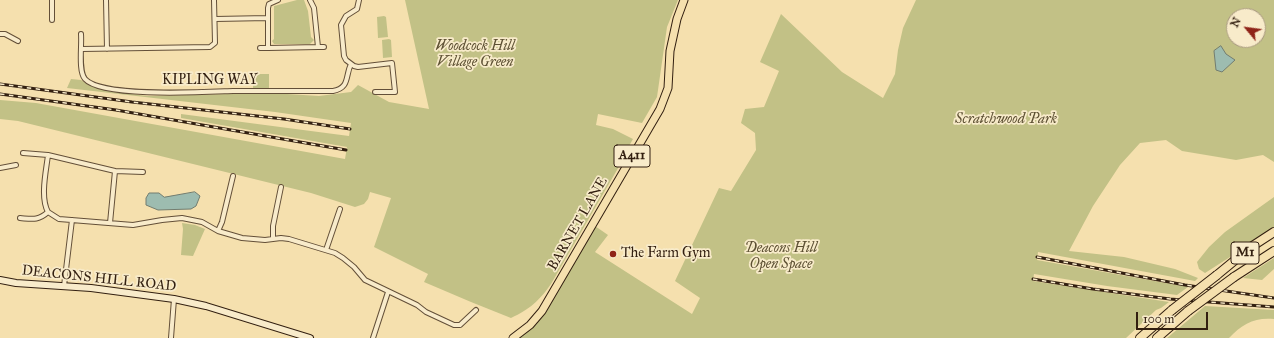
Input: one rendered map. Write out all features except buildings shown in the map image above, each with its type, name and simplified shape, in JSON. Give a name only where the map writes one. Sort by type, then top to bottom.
[{"type":"highway","name":"M1","points":[[1140,338],[1172,310],[1252,247],[1274,232]]},
{"type":"highway","name":"M1","points":[[1217,275],[1274,238]]},
{"type":"highway","name":"M1","points":[[1157,338],[1188,311],[1234,277],[1274,251]]},
{"type":"main road","name":"BARNET LANE","points":[[512,338],[538,317],[660,109],[668,88],[670,51],[677,19],[684,0]]},
{"type":"street","points":[[52,0],[52,20]]},
{"type":"street","points":[[106,0],[107,48]]},
{"type":"street","points":[[82,49],[210,47],[214,43],[214,0]]},
{"type":"street","points":[[268,48],[268,8],[270,4],[278,0]]},
{"type":"street","points":[[310,0],[314,8],[318,47]]},
{"type":"street","points":[[359,0],[357,9],[346,16],[341,25],[344,56],[351,64],[358,67],[392,63],[395,92],[375,92]]},
{"type":"street","points":[[215,19],[268,18]]},
{"type":"street","points":[[0,34],[5,34],[18,41]]},
{"type":"street","name":"KIPLING WAY","points":[[81,34],[82,72],[84,78],[89,83],[110,89],[133,92],[333,91],[339,90],[345,85],[348,69],[351,64]]},
{"type":"street","points":[[260,48],[324,47]]},
{"type":"street","points":[[23,153],[48,155],[115,171],[143,172]]},
{"type":"street","points":[[48,155],[44,198],[45,207],[48,212],[59,219],[133,225],[182,218],[202,222],[218,231],[242,238],[254,240],[290,239],[326,250],[343,258],[354,266],[365,280],[454,325],[460,325],[476,310]]},
{"type":"street","points":[[0,168],[16,165]]},
{"type":"street","points":[[110,223],[115,171]]},
{"type":"street","points":[[218,231],[222,222],[234,176]]},
{"type":"street","points":[[273,239],[273,226],[281,187]]},
{"type":"street","points":[[326,250],[340,209]]},
{"type":"street","points":[[20,218],[42,218],[48,212]]},
{"type":"street","points":[[64,286],[72,220]]},
{"type":"street","name":"DEACONS HILL ROAD","points":[[0,280],[16,283],[130,292],[174,299],[206,306],[310,338]]},
{"type":"street","points":[[373,338],[388,292]]},
{"type":"street","points":[[171,338],[174,299]]},
{"type":"green space","points":[[297,0],[304,0],[308,11],[311,37],[314,40],[310,44],[274,44],[272,41],[274,39],[274,6]]},
{"type":"green space","name":"Woodcock Hill Village Green","points":[[405,0],[678,0],[667,27],[657,97],[642,123],[598,114],[596,125],[613,129],[633,139],[628,151],[551,284],[534,304],[511,318],[424,282],[428,274],[374,247],[391,198],[370,192],[368,199],[364,204],[355,207],[311,193],[18,121],[0,119],[0,100],[36,103],[345,159],[347,147],[181,118],[181,114],[349,136],[351,123],[275,112],[67,88],[71,79],[81,80],[89,85],[108,91],[147,96],[271,93],[319,96],[351,92],[358,85],[389,102],[429,109]]},
{"type":"green space","name":"Scratchwood Park","points":[[916,0],[1274,0],[1274,162],[1263,155],[1236,160],[1182,151],[1166,140],[1140,143],[1120,165],[1093,206],[1069,251],[1124,257],[1175,269],[1198,278],[1195,281],[1038,252],[1037,260],[1188,287],[1177,295],[1107,286],[1034,274],[1033,281],[1169,302],[1156,310],[1126,338],[520,338],[544,315],[595,226],[608,235],[595,252],[692,314],[700,298],[675,281],[719,188],[731,191],[756,150],[755,133],[741,123],[745,109],[764,107],[779,71],[760,62],[781,14],[842,72],[883,98],[895,74],[903,28]]},
{"type":"green space","points":[[377,17],[386,17],[388,37],[378,38]]},
{"type":"green space","points":[[382,40],[391,40],[392,57],[383,58]]},
{"type":"green space","points":[[253,74],[269,74],[269,89],[253,89]]},
{"type":"green space","points":[[1274,197],[1274,229],[1205,273],[1199,269],[1197,262],[1209,247],[1225,232]]},
{"type":"green space","points":[[182,223],[195,225],[205,229],[193,256],[181,255]]},
{"type":"green space","points":[[1274,258],[1274,269],[1262,280],[1243,278]]},
{"type":"green space","points":[[1205,306],[1274,310],[1274,319],[1261,319],[1249,322],[1229,338],[1167,338]]},
{"type":"shaded area","points":[[1221,46],[1226,54],[1235,60],[1222,72],[1216,70],[1214,51]]},
{"type":"shaded area","points":[[195,192],[200,196],[196,206],[191,209],[158,210],[146,205],[146,198],[149,193],[159,193],[164,197]]},
{"type":"railway","points":[[0,84],[132,102],[284,119],[350,129]]},
{"type":"railway","points":[[0,94],[116,110],[346,150]]},
{"type":"railway","points":[[1037,257],[1185,285],[1274,298]]},
{"type":"railway","points":[[1033,279],[1093,289],[1170,299],[1274,307]]},
{"type":"place","name":"The Farm Gym","points":[[613,254]]},
{"type":"park label","name":"Deacons Hill Open Space","points":[[781,258]]}]
